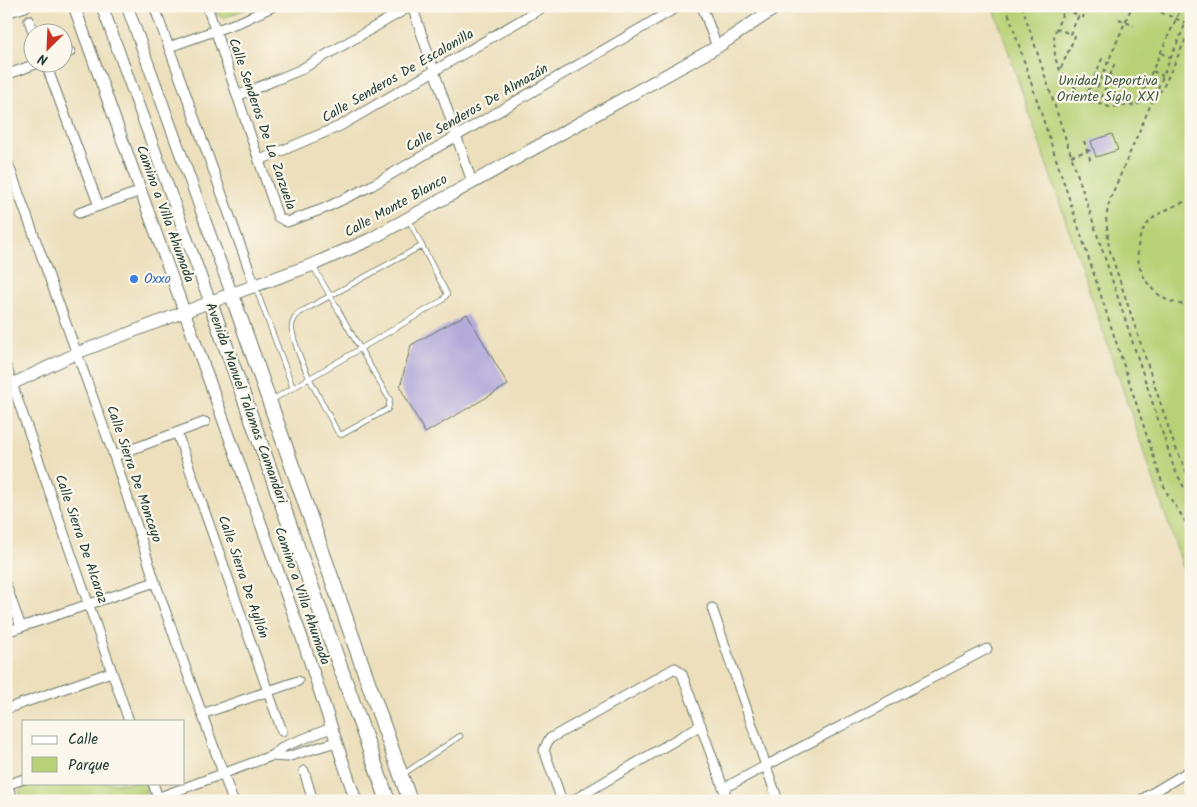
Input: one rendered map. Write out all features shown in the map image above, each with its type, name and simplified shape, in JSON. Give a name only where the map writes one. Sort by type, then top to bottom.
[{"type":"main road","name":"Calle Monte Blanco","points":[[210,302],[312,264],[369,240],[717,46],[776,7]]},
{"type":"main road","name":"Avenida Manuel Talamas Camandari","points":[[232,295],[410,801]]},
{"type":"main road","name":"Avenida Manuel Talamas Camandari","points":[[210,302],[388,801]]},
{"type":"street","points":[[6,12],[25,6]]},
{"type":"street","name":"Camino a Villa Ahumada","points":[[74,6],[301,635],[356,801]]},
{"type":"street","name":"Avenida Manuel Talamas Camandari","points":[[102,6],[210,302]]},
{"type":"street","name":"Avenida Manuel Talamas Camandari","points":[[127,6],[232,295]]},
{"type":"street","points":[[154,6],[255,286]]},
{"type":"street","name":"Calle Senderos De La Zarzuela","points":[[207,6],[278,217],[284,222]]},
{"type":"street","points":[[169,47],[215,31],[274,6]]},
{"type":"street","points":[[237,96],[300,70],[411,6],[472,182]]},
{"type":"street","name":"Calle Senderos De Escalonilla","points":[[260,160],[340,126],[545,6]]},
{"type":"street","name":"Calle Senderos De Almazán","points":[[284,222],[290,222],[347,198],[679,6]]},
{"type":"street","points":[[702,6],[717,46]]},
{"type":"street","points":[[6,75],[22,69]]},
{"type":"street","points":[[49,72],[99,206]]},
{"type":"street","name":"Calle Sierra De Moncayo","points":[[7,161],[114,456],[233,801]]},
{"type":"street","points":[[79,213],[141,191]]},
{"type":"street","name":"Calle Monte Blanco","points":[[9,386],[77,353],[210,302]]},
{"type":"street","name":"Calle Sierra De Alcaraz","points":[[6,366],[9,386],[129,720]]},
{"type":"street","points":[[114,456],[205,422]]},
{"type":"street","name":"Calle Sierra De Ayllón","points":[[177,433],[282,731]]},
{"type":"street","points":[[6,632],[156,582]]},
{"type":"street","points":[[6,585],[21,627]]},
{"type":"street","points":[[712,608],[778,801]]},
{"type":"street","points":[[724,788],[987,649]]},
{"type":"street","points":[[562,801],[544,750],[549,739],[675,668],[682,674],[728,801]]},
{"type":"street","points":[[6,709],[111,672]]},
{"type":"street","points":[[202,714],[298,681]]},
{"type":"street","points":[[572,801],[701,725]]},
{"type":"street","points":[[153,784],[156,799],[272,756],[284,746],[331,728]]},
{"type":"street","points":[[272,756],[287,757],[336,742]]},
{"type":"street","points":[[1139,801],[1191,770]]},
{"type":"street","points":[[304,771],[313,801]]},
{"type":"street","points":[[13,801],[7,784],[22,779]]},
{"type":"lane","points":[[269,402],[446,298],[446,291],[408,218]]},
{"type":"lane","points":[[312,264],[330,296],[391,404],[388,410],[345,435],[339,434],[310,378],[292,330],[293,321],[299,313],[330,296],[422,246]]},
{"type":"lane","points":[[255,286],[293,388]]},
{"type":"lane","points":[[401,776],[460,736]]},
{"type":"path","points":[[1006,6],[1161,479],[1167,493],[1191,530]]},
{"type":"path","points":[[1022,6],[1174,468],[1191,501]]},
{"type":"path","points":[[1088,6],[1083,17],[1065,8],[1056,28],[1054,44],[1060,70],[1085,98],[1099,105],[1109,107],[1137,105],[1155,95],[1166,83],[1191,28]]},
{"type":"path","points":[[1091,102],[1132,6]]},
{"type":"path","points":[[1146,6],[1186,23]]},
{"type":"path","points":[[1137,105],[1182,6]]},
{"type":"path","points":[[1191,11],[1110,199],[1106,231],[1108,248],[1174,444],[1191,482]]},
{"type":"path","points":[[1070,34],[1078,15]]},
{"type":"path","points":[[1119,19],[1134,26]]},
{"type":"path","points":[[1056,28],[1074,36],[1060,70]]},
{"type":"path","points":[[1161,53],[1171,58]]},
{"type":"path","points":[[1085,98],[1102,59],[1109,62],[1114,65],[1099,105]]},
{"type":"path","points":[[1153,71],[1164,76]]},
{"type":"path","points":[[1084,142],[1091,162]]},
{"type":"path","points":[[1071,156],[1094,148]]},
{"type":"path","points":[[1191,199],[1159,214],[1149,222],[1139,240],[1137,255],[1142,274],[1152,289],[1165,299],[1191,304]]},
{"type":"green space","points":[[213,6],[254,6],[223,18],[216,14]]},
{"type":"green space","name":"Unidad Deportiva Oriente Siglo XXI","points":[[993,6],[1191,6],[1191,583],[1187,579]]},
{"type":"green space","points":[[30,784],[146,784],[147,787],[144,794],[133,801],[23,801],[19,791]]},
{"type":"building","points":[[1112,134],[1118,150],[1096,157],[1091,141]]},
{"type":"building","points":[[467,314],[508,385],[425,433],[400,387],[411,345]]},
{"type":"place","name":"Oxxo","points":[[134,279]]}]
